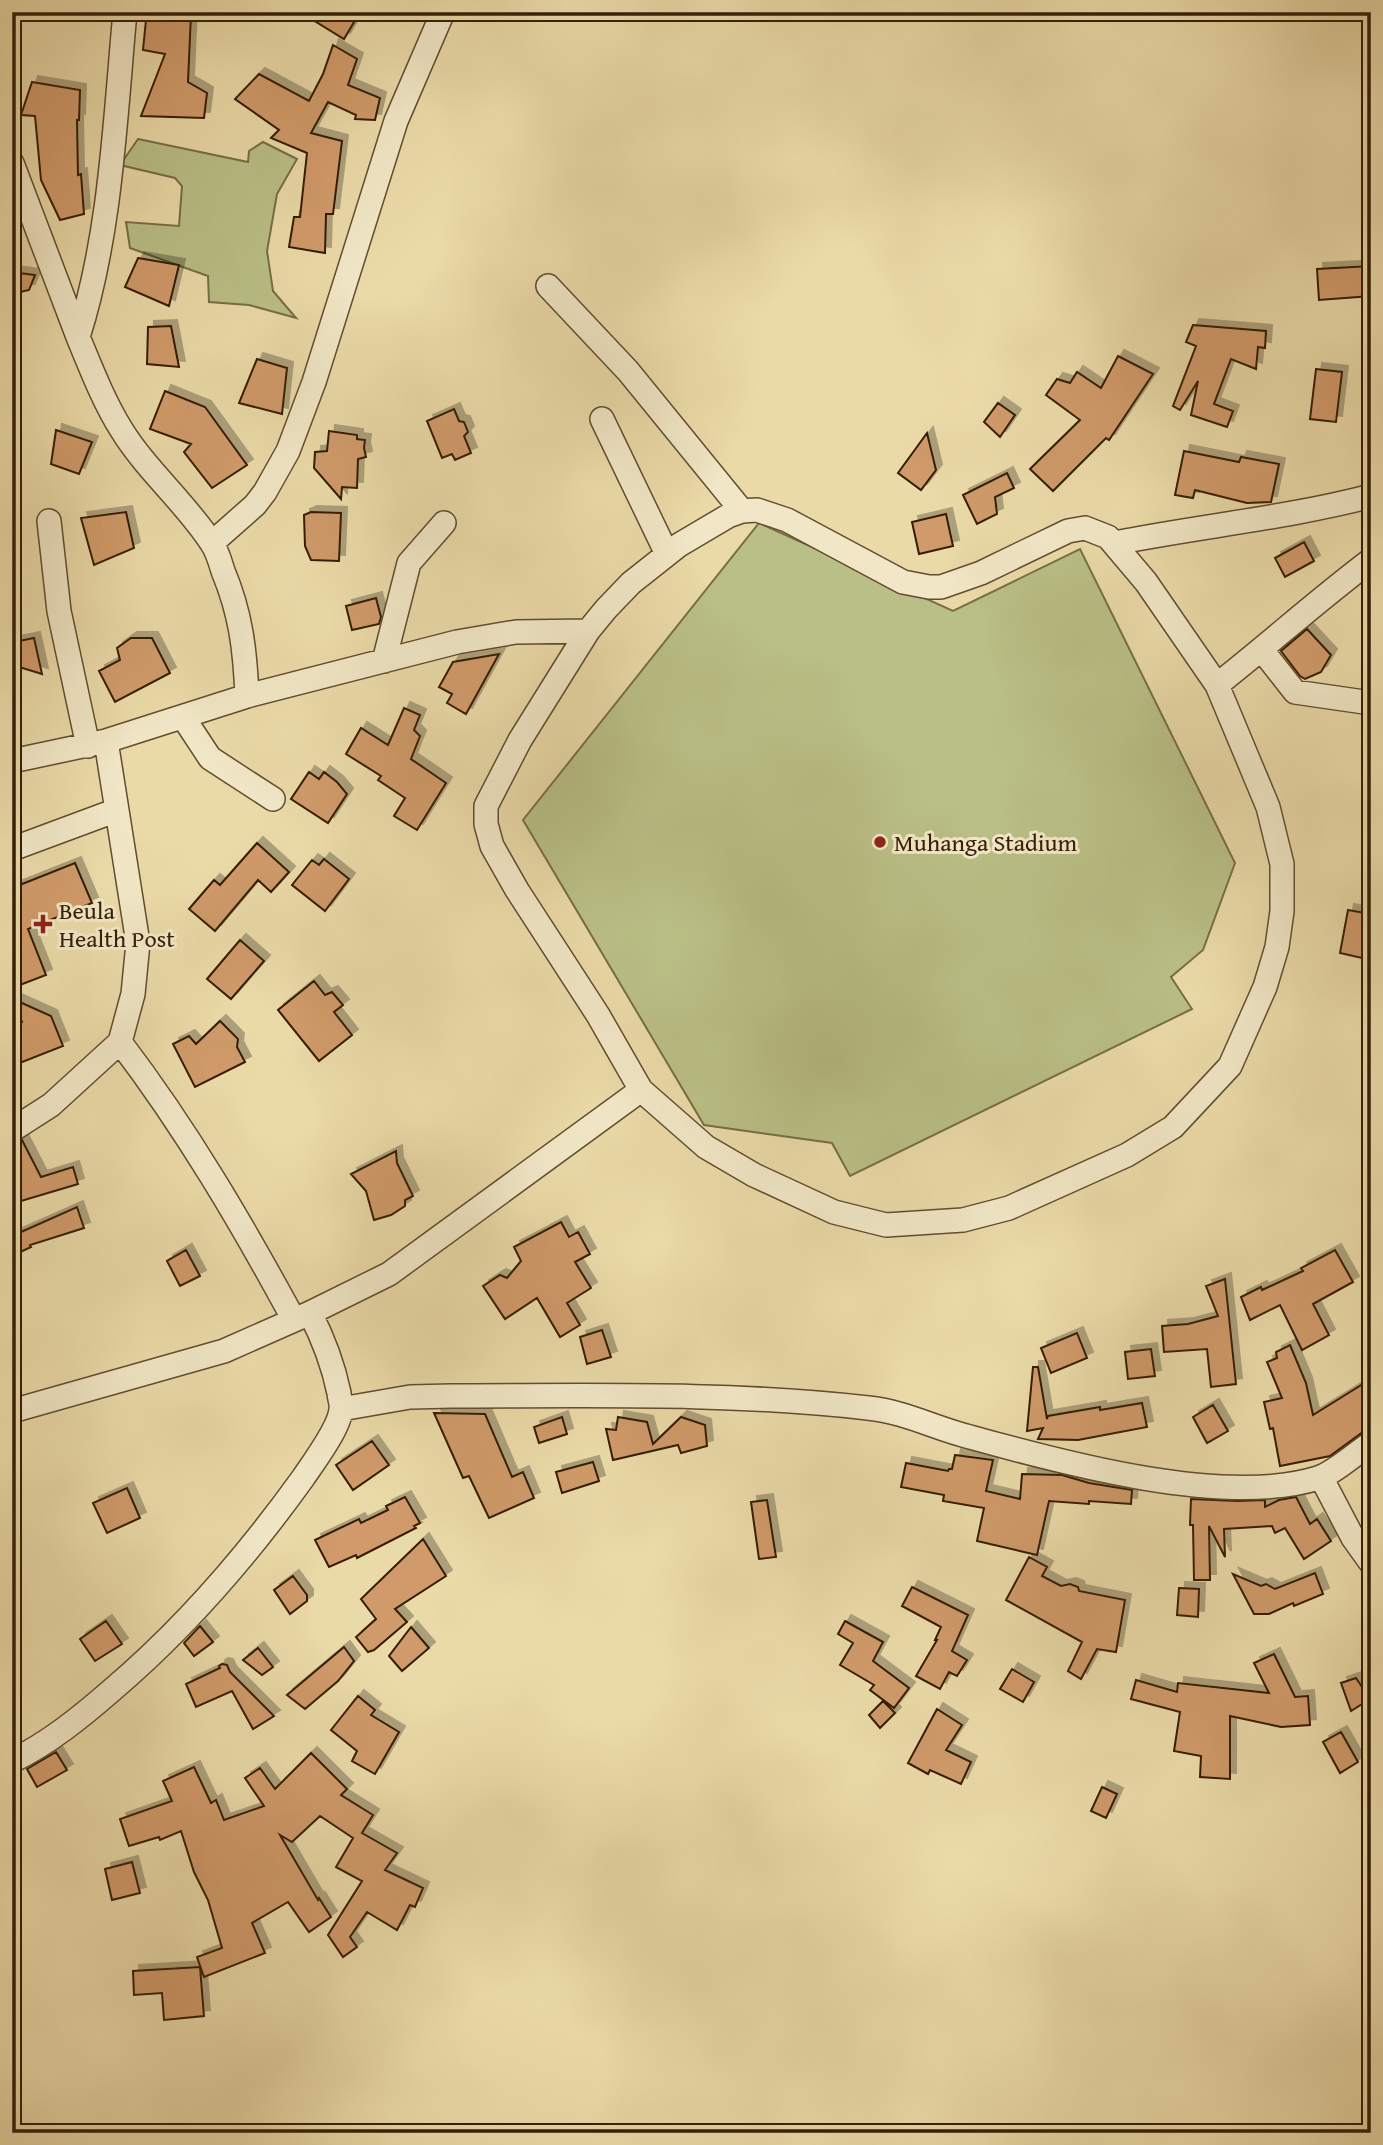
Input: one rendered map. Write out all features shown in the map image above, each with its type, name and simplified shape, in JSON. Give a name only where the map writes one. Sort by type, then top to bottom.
[{"type":"street","points":[[78,337],[92,295],[101,237],[115,138],[125,12]]},
{"type":"street","points":[[212,543],[255,505],[288,451],[314,382],[396,121],[443,12]]},
{"type":"street","points":[[12,163],[78,337],[121,430],[212,543],[236,602],[243,635],[247,696]]},
{"type":"street","points":[[548,286],[628,371],[743,511]]},
{"type":"street","points":[[601,419],[667,554]]},
{"type":"street","points":[[1115,544],[1224,523],[1318,509],[1371,496]]},
{"type":"street","points":[[757,510],[787,520],[903,582],[929,587],[941,587],[981,573],[1068,531],[1085,528],[1098,531],[1115,544],[1146,582],[1217,685],[1268,807],[1282,864],[1282,911],[1277,947],[1265,987],[1230,1066],[1173,1127],[1127,1156],[1009,1208],[963,1220],[886,1225],[834,1212],[754,1175],[706,1147],[641,1090],[598,1015],[517,890],[492,846],[486,824],[486,806],[520,740],[588,631],[631,583],[667,554],[728,516],[743,511],[757,510]]},
{"type":"street","points":[[12,1130],[51,1105],[121,1042],[133,994],[138,943],[117,810],[58,611],[49,522]]},
{"type":"street","points":[[384,661],[409,564],[444,523]]},
{"type":"street","points":[[1217,685],[1316,602],[1371,561]]},
{"type":"street","points":[[12,761],[97,743],[247,696],[457,642],[516,632],[588,631]]},
{"type":"street","points":[[1262,650],[1295,692],[1371,703]]},
{"type":"street","points":[[183,717],[210,758],[273,799]]},
{"type":"street","points":[[12,849],[117,810]]},
{"type":"street","points":[[12,1761],[48,1740],[127,1677],[181,1626],[233,1571],[270,1525],[330,1437],[341,1409],[334,1367],[163,1099],[121,1042]]},
{"type":"street","points":[[12,1411],[223,1351],[302,1317],[389,1274],[641,1090]]},
{"type":"street","points":[[341,1409],[410,1397],[438,1396],[743,1397],[873,1409],[919,1419],[967,1437],[1111,1472],[1204,1486],[1269,1486],[1321,1477],[1371,1443]]},
{"type":"street","points":[[1321,1477],[1353,1538],[1371,1563]]},
{"type":"green space","points":[[138,139],[248,162],[249,151],[263,142],[297,159],[277,194],[267,251],[273,291],[296,318],[249,305],[209,302],[208,276],[130,248],[126,222],[179,226],[182,186],[175,178],[120,165]]},
{"type":"green space","name":"Muhanga Stadium","points":[[759,523],[953,611],[1080,549],[1235,863],[1203,950],[1171,977],[1192,1009],[850,1176],[832,1143],[704,1125],[523,820]]},
{"type":"building","points":[[300,12],[360,12],[344,39]]},
{"type":"building","points":[[191,14],[188,82],[207,93],[204,118],[141,116],[165,54],[143,50],[146,20]]},
{"type":"building","points":[[333,45],[357,59],[348,85],[380,98],[375,120],[355,119],[356,115],[328,102],[311,133],[342,141],[333,214],[326,214],[325,253],[289,247],[294,217],[300,217],[307,153],[271,138],[279,130],[235,99],[259,74],[309,101],[323,74]]},
{"type":"building","points":[[32,82],[80,90],[77,120],[78,175],[81,174],[84,214],[60,220],[41,180],[35,116],[21,115]]},
{"type":"building","points":[[138,258],[179,265],[169,306],[125,287]]},
{"type":"building","points":[[1371,266],[1371,296],[1319,300],[1317,269]]},
{"type":"building","points":[[12,272],[35,275],[29,290],[12,294]]},
{"type":"building","points":[[1193,325],[1266,331],[1265,348],[1258,347],[1256,369],[1231,359],[1214,404],[1233,411],[1227,427],[1191,415],[1198,381],[1180,410],[1173,406],[1196,346],[1186,342]]},
{"type":"building","points":[[171,326],[179,367],[147,364],[148,327]]},
{"type":"building","points":[[1118,356],[1153,374],[1109,440],[1106,438],[1053,491],[1030,469],[1080,420],[1046,395],[1057,379],[1070,383],[1077,372],[1101,388]]},
{"type":"building","points":[[257,359],[287,368],[282,414],[239,403]]},
{"type":"building","points":[[1316,369],[1342,372],[1336,422],[1310,419]]},
{"type":"building","points":[[165,391],[205,407],[247,465],[212,488],[184,452],[191,444],[150,429]]},
{"type":"building","points":[[998,403],[1015,415],[1000,437],[984,422]]},
{"type":"building","points":[[454,409],[468,432],[464,436],[471,453],[455,460],[452,454],[442,458],[427,421]]},
{"type":"building","points":[[56,430],[92,442],[79,474],[51,464]]},
{"type":"building","points":[[329,431],[357,435],[357,439],[365,440],[366,457],[358,459],[357,488],[342,487],[341,499],[314,468],[315,452],[327,451]]},
{"type":"building","points":[[927,433],[936,470],[921,490],[898,473]]},
{"type":"building","points":[[1184,451],[1239,462],[1241,457],[1279,464],[1271,502],[1247,503],[1195,490],[1193,498],[1175,495]]},
{"type":"building","points":[[1007,473],[1014,488],[995,497],[997,514],[977,524],[963,495]]},
{"type":"building","points":[[126,512],[134,548],[94,565],[81,518]]},
{"type":"building","points":[[311,512],[341,513],[339,561],[311,560],[305,546],[304,515]]},
{"type":"building","points":[[946,514],[953,546],[919,554],[912,522]]},
{"type":"building","points":[[1304,542],[1314,561],[1285,577],[1275,558]]},
{"type":"building","points":[[376,598],[381,617],[379,624],[352,630],[346,606]]},
{"type":"building","points":[[1307,629],[1331,655],[1321,672],[1305,679],[1281,651]]},
{"type":"building","points":[[34,638],[42,674],[19,667],[14,642]]},
{"type":"building","points":[[131,638],[152,638],[170,673],[115,702],[99,671],[120,660],[117,648]]},
{"type":"building","points":[[499,654],[466,714],[447,703],[452,694],[439,687],[453,662]]},
{"type":"building","points":[[404,708],[420,715],[414,730],[420,736],[411,759],[446,783],[417,830],[394,816],[405,798],[378,780],[381,776],[346,754],[361,728],[388,745]]},
{"type":"building","points":[[309,772],[319,779],[324,772],[347,794],[328,823],[291,799]]},
{"type":"building","points":[[257,843],[289,872],[271,892],[258,880],[215,931],[189,909],[214,880],[220,885]]},
{"type":"building","points":[[324,859],[349,879],[325,911],[292,885],[312,860],[319,865]]},
{"type":"building","points":[[75,863],[92,903],[28,929],[46,975],[12,988],[12,888]]},
{"type":"building","points":[[1348,910],[1371,914],[1371,960],[1340,953]]},
{"type":"building","points":[[240,940],[264,961],[231,999],[207,979]]},
{"type":"building","points":[[314,981],[325,995],[332,992],[343,1005],[334,1012],[352,1035],[319,1061],[278,1010]]},
{"type":"building","points":[[13,999],[51,1016],[63,1046],[12,1066],[12,1026],[22,1022]]},
{"type":"building","points":[[220,1021],[238,1039],[237,1047],[245,1062],[195,1087],[173,1044],[189,1036],[196,1044]]},
{"type":"building","points":[[22,1140],[41,1177],[73,1167],[78,1184],[21,1201],[12,1172],[12,1144]]},
{"type":"building","points":[[396,1151],[397,1163],[413,1196],[405,1200],[405,1206],[391,1215],[374,1220],[366,1191],[351,1174]]},
{"type":"building","points":[[77,1207],[84,1228],[30,1245],[31,1247],[12,1256],[12,1236]]},
{"type":"building","points":[[561,1222],[569,1237],[578,1232],[590,1254],[575,1262],[591,1288],[567,1303],[580,1325],[560,1337],[537,1298],[505,1319],[483,1286],[500,1275],[507,1278],[521,1261],[514,1247]]},
{"type":"building","points":[[186,1250],[200,1276],[180,1286],[167,1261]]},
{"type":"building","points":[[1335,1250],[1353,1282],[1313,1304],[1329,1335],[1302,1350],[1280,1305],[1250,1320],[1241,1297],[1303,1271],[1301,1268]]},
{"type":"building","points":[[1225,1279],[1236,1384],[1211,1387],[1207,1349],[1164,1352],[1162,1326],[1188,1324],[1218,1316],[1206,1286]]},
{"type":"building","points":[[602,1330],[611,1357],[587,1364],[580,1337]]},
{"type":"building","points":[[1077,1333],[1087,1358],[1051,1373],[1041,1348]]},
{"type":"building","points":[[1290,1345],[1306,1383],[1313,1415],[1371,1379],[1371,1429],[1330,1456],[1280,1466],[1273,1428],[1270,1429],[1264,1402],[1282,1398],[1267,1362],[1277,1358],[1276,1352]]},
{"type":"building","points":[[1151,1349],[1155,1376],[1128,1379],[1125,1352]]},
{"type":"building","points":[[1033,1367],[1038,1367],[1047,1419],[1048,1416],[1100,1407],[1100,1410],[1142,1403],[1147,1427],[1078,1440],[1038,1439],[1043,1428],[1027,1431]]},
{"type":"building","points":[[1213,1405],[1228,1431],[1207,1443],[1193,1417]]},
{"type":"building","points":[[434,1413],[485,1414],[512,1477],[523,1472],[534,1498],[489,1518],[469,1476],[463,1478]]},
{"type":"building","points":[[562,1417],[567,1434],[539,1443],[534,1427]]},
{"type":"building","points":[[618,1417],[647,1422],[653,1444],[681,1417],[705,1425],[707,1446],[681,1453],[678,1445],[613,1460],[606,1429],[616,1430]]},
{"type":"building","points":[[372,1441],[389,1465],[353,1490],[336,1465]]},
{"type":"building","points":[[955,1455],[993,1460],[986,1491],[1020,1499],[1022,1474],[1062,1475],[1089,1483],[1132,1490],[1131,1504],[1049,1501],[1037,1555],[977,1541],[984,1508],[943,1501],[944,1495],[901,1487],[906,1463],[948,1471],[952,1469]]},
{"type":"building","points":[[593,1462],[599,1481],[562,1493],[556,1472]]},
{"type":"building","points":[[127,1488],[140,1518],[107,1533],[93,1503]]},
{"type":"building","points":[[405,1497],[420,1523],[414,1526],[416,1528],[357,1558],[356,1555],[329,1567],[315,1540],[359,1519],[361,1523],[388,1510],[386,1506]]},
{"type":"building","points":[[1296,1497],[1310,1524],[1317,1519],[1331,1541],[1304,1559],[1285,1528],[1275,1533],[1272,1526],[1224,1529],[1225,1557],[1209,1526],[1210,1580],[1194,1580],[1191,1499],[1265,1500],[1265,1507],[1279,1500]]},
{"type":"building","points":[[767,1500],[776,1557],[759,1559],[751,1502]]},
{"type":"building","points":[[423,1539],[446,1576],[395,1609],[407,1622],[368,1652],[356,1637],[376,1619],[361,1599]]},
{"type":"building","points":[[1029,1557],[1047,1567],[1042,1576],[1061,1586],[1070,1584],[1078,1587],[1079,1591],[1125,1600],[1116,1652],[1097,1649],[1081,1679],[1068,1671],[1082,1642],[1006,1600]]},
{"type":"building","points":[[1315,1573],[1323,1594],[1269,1614],[1254,1614],[1233,1574],[1275,1589]]},
{"type":"building","points":[[293,1576],[307,1595],[307,1601],[290,1614],[274,1590]]},
{"type":"building","points":[[912,1587],[968,1615],[952,1651],[967,1660],[957,1676],[949,1672],[940,1689],[916,1676],[937,1640],[941,1627],[902,1606]]},
{"type":"building","points":[[1179,1588],[1199,1589],[1198,1617],[1177,1615]]},
{"type":"building","points":[[106,1621],[122,1644],[95,1661],[80,1639]]},
{"type":"building","points":[[845,1621],[883,1642],[873,1661],[909,1688],[894,1708],[870,1690],[874,1685],[840,1665],[853,1643],[838,1634]]},
{"type":"building","points":[[200,1626],[213,1642],[194,1656],[184,1643]]},
{"type":"building","points":[[411,1627],[429,1648],[402,1671],[389,1656]]},
{"type":"building","points":[[344,1647],[354,1661],[338,1681],[305,1709],[287,1695]]},
{"type":"building","points":[[258,1648],[273,1667],[262,1675],[243,1660]]},
{"type":"building","points":[[1274,1654],[1295,1697],[1308,1696],[1310,1725],[1281,1727],[1230,1716],[1230,1779],[1200,1777],[1201,1756],[1174,1751],[1180,1712],[1131,1699],[1136,1680],[1177,1692],[1178,1683],[1269,1693],[1254,1663]]},
{"type":"building","points":[[222,1664],[227,1665],[230,1672],[274,1716],[253,1729],[232,1691],[196,1707],[186,1684],[220,1668]]},
{"type":"building","points":[[1012,1669],[1034,1682],[1023,1702],[1000,1689]]},
{"type":"building","points":[[1356,1678],[1370,1699],[1351,1711],[1341,1683]]},
{"type":"building","points":[[358,1696],[375,1710],[371,1715],[399,1732],[375,1774],[352,1761],[357,1751],[331,1730]]},
{"type":"building","points":[[883,1701],[895,1713],[880,1728],[869,1715]]},
{"type":"building","points":[[937,1709],[962,1725],[946,1750],[971,1762],[961,1784],[930,1770],[928,1774],[908,1763]]},
{"type":"building","points":[[1341,1732],[1358,1762],[1340,1773],[1323,1742]]},
{"type":"building","points":[[56,1752],[67,1770],[37,1787],[27,1769]]},
{"type":"building","points":[[311,1753],[347,1789],[341,1795],[373,1815],[362,1833],[397,1853],[385,1870],[423,1888],[415,1907],[410,1905],[397,1930],[367,1912],[350,1937],[357,1947],[343,1957],[328,1935],[362,1881],[336,1867],[353,1838],[320,1816],[292,1842],[280,1835],[331,1917],[309,1932],[288,1902],[252,1923],[265,1953],[204,1977],[197,1957],[222,1948],[208,1900],[194,1872],[181,1831],[160,1840],[159,1837],[129,1846],[120,1819],[172,1801],[163,1781],[194,1767],[211,1803],[216,1800],[224,1820],[264,1806],[245,1778],[260,1768],[275,1789]]},
{"type":"building","points":[[1102,1787],[1117,1794],[1106,1818],[1091,1811]]},
{"type":"building","points":[[132,1862],[140,1893],[112,1900],[105,1869]]},
{"type":"building","points":[[200,1967],[204,2016],[164,2020],[162,1993],[134,1995],[133,1971]]},
{"type":"place","name":"Muhanga Stadium","points":[[880,842]]},
{"type":"place","name":"Beula Health Post","points":[[43,924]]}]
